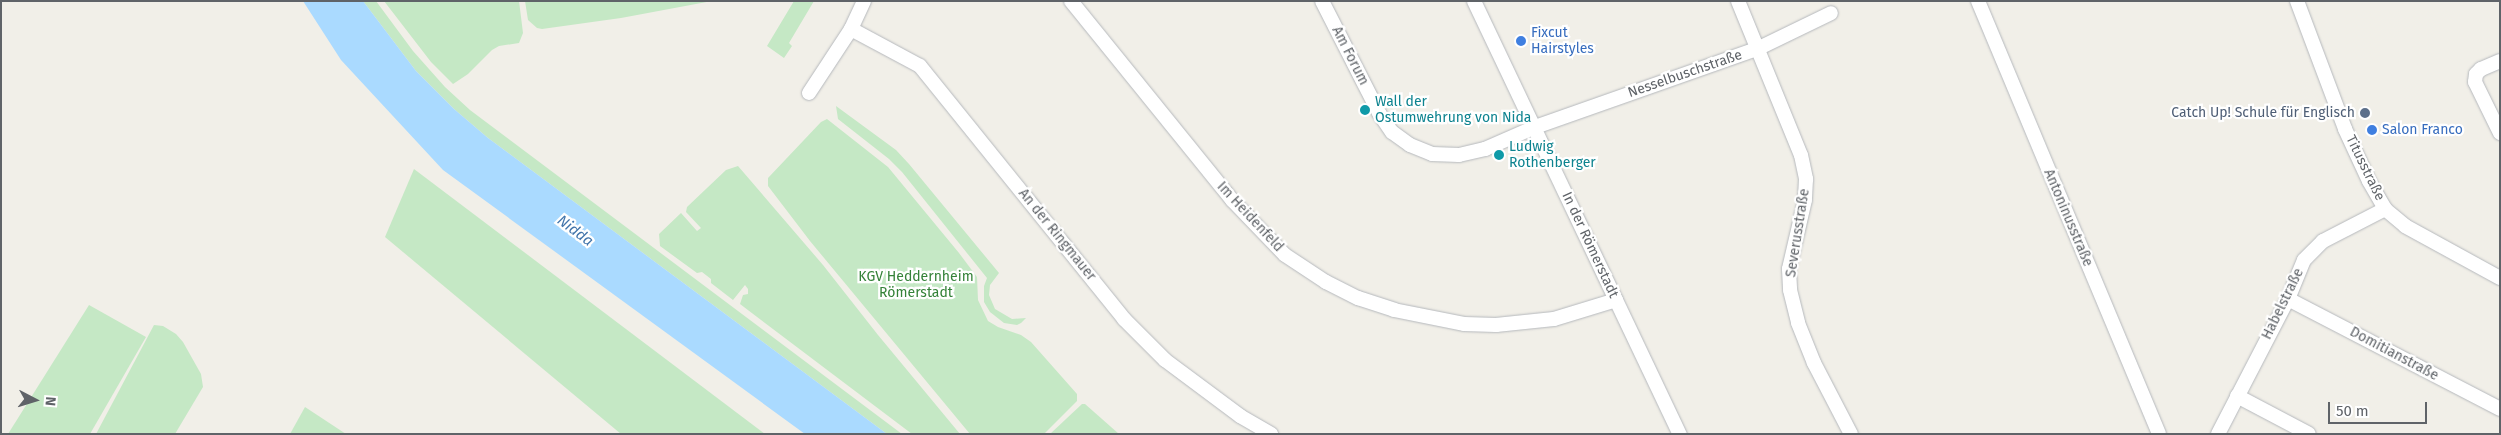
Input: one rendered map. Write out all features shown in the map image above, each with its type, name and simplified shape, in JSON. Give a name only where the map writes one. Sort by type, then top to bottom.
[{"type":"street","points":[[809,93],[851,29],[864,1]]},
{"type":"street","name":"Im Heidenfeld","points":[[1071,1],[1232,200],[1285,255],[1326,282],[1358,298],[1394,310],[1464,324],[1496,325],[1554,319],[1616,300]]},
{"type":"street","name":"Am Forum","points":[[1322,1],[1379,113],[1392,132],[1410,145],[1432,154],[1459,155],[1486,149],[1535,127]]},
{"type":"street","name":"In der Römerstadt","points":[[1474,1],[1680,434]]},
{"type":"street","name":"Severusstraße","points":[[1738,1],[1801,155],[1806,179],[1805,200],[1789,269],[1790,290],[1798,323],[1814,363],[1851,434]]},
{"type":"street","name":"Antoninusstraße","points":[[1978,1],[2159,434]]},
{"type":"street","name":"Titusstraße","points":[[2297,1],[2345,129],[2369,181],[2385,209],[2405,226],[2500,278]]},
{"type":"street","name":"Nesselbuschstraße","points":[[1535,127],[1757,49],[1831,13]]},
{"type":"street","name":"An der Ringmauer","points":[[851,29],[920,66],[1124,319],[1165,360],[1233,411],[1271,434]]},
{"type":"street","points":[[2500,61],[2481,69],[2476,74],[2474,82],[2500,133]]},
{"type":"street","name":"Habelstraße","points":[[2218,434],[2288,299],[2304,260],[2323,241],[2385,209]]},
{"type":"street","name":"Domitianstraße","points":[[2288,299],[2500,409]]},
{"type":"street","points":[[2237,396],[2309,434]]},
{"type":"green space","points":[[363,1],[376,1],[413,51],[445,87],[470,110],[902,434],[887,434],[488,138],[454,109],[416,71]]},
{"type":"green space","points":[[384,1],[519,1],[523,33],[519,43],[499,46],[492,50],[468,74],[453,84],[431,62]]},
{"type":"green space","points":[[525,1],[712,1],[621,18],[542,29],[537,28],[528,20]]},
{"type":"green space","points":[[794,1],[814,1],[789,43],[792,46],[784,58],[767,46]]},
{"type":"green space","points":[[836,106],[896,150],[909,164],[999,273],[990,285],[989,295],[995,309],[1012,319],[1026,318],[1021,323],[1017,325],[1004,323],[990,312],[984,302],[984,286],[987,278],[902,172],[889,159],[838,119]]},
{"type":"green space","name":"KGV Heddernheim Römerstadt","points":[[827,119],[888,167],[959,253],[977,277],[978,300],[988,321],[998,327],[1021,335],[1031,342],[1077,394],[1077,401],[1044,434],[970,434],[810,241],[768,186],[768,178],[821,122]]},
{"type":"green space","points":[[738,166],[823,265],[960,434],[912,434],[740,304],[743,295],[748,294],[748,289],[745,285],[733,300],[711,283],[711,279],[702,272],[697,273],[660,246],[659,234],[681,213],[697,231],[701,228],[686,212],[687,207],[726,170]]},
{"type":"green space","points":[[414,169],[765,434],[621,434],[385,237]]},
{"type":"green space","points":[[89,305],[146,337],[90,434],[8,434]]},
{"type":"green space","points":[[154,325],[163,326],[176,334],[183,342],[201,374],[203,387],[175,434],[96,434]]},
{"type":"green space","points":[[1082,404],[1085,404],[1119,434],[1050,434]]},
{"type":"green space","points":[[305,407],[346,434],[290,434]]},
{"type":"water","name":"Nidda","points":[[303,1],[363,1],[416,71],[454,109],[488,138],[887,434],[805,434],[443,170],[341,60]]},
{"type":"place","name":"Fixcut Hairstyles","points":[[1521,41]]},
{"type":"place","name":"Wall der Ostumwehrung von Nida","points":[[1365,110]]},
{"type":"place","name":"Catch Up! Schule für Englisch","points":[[2365,113]]},
{"type":"place","name":"Salon Franco","points":[[2372,130]]},
{"type":"place","name":"Ludwig Rothenberger","points":[[1499,155]]}]
